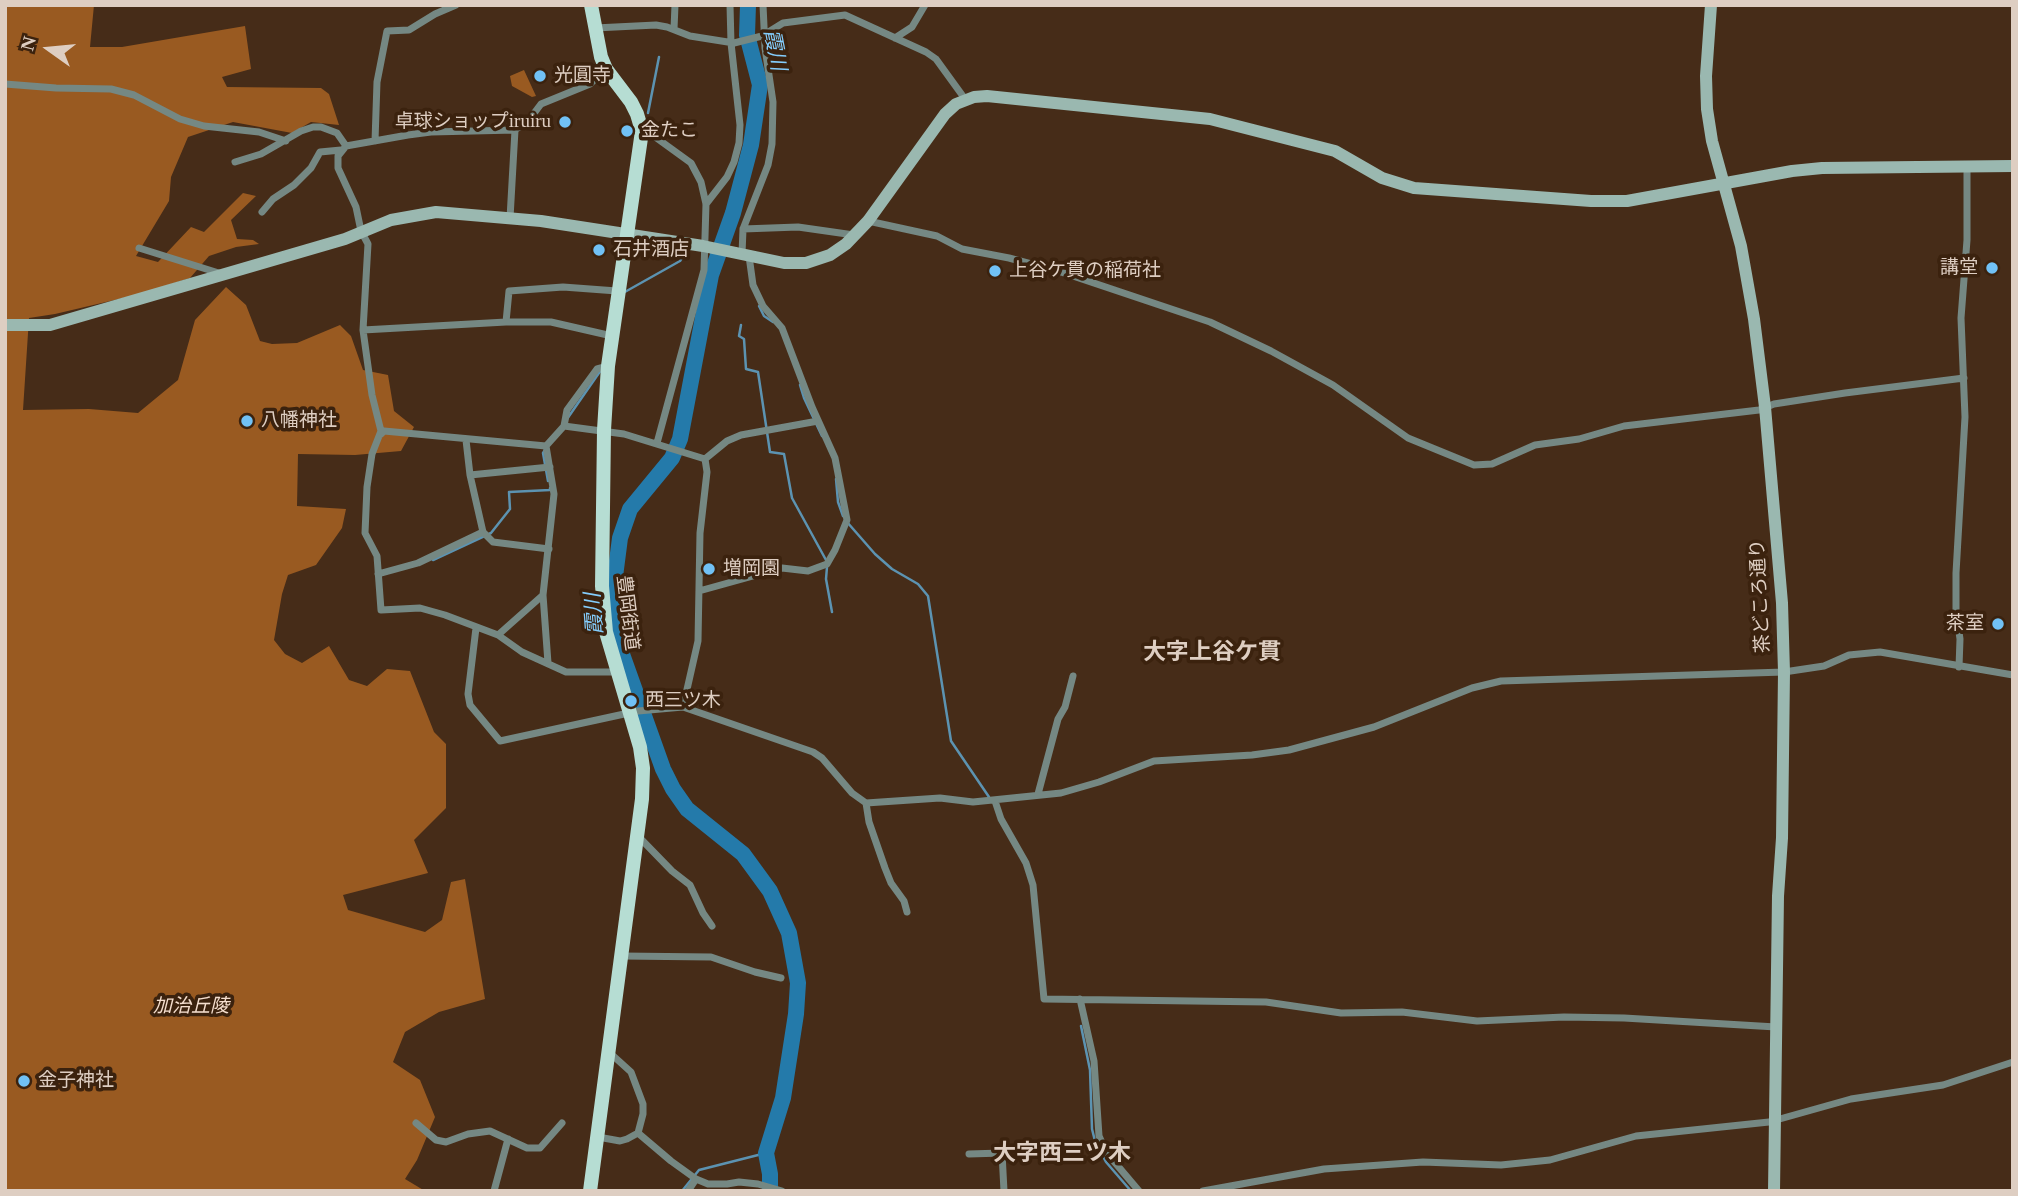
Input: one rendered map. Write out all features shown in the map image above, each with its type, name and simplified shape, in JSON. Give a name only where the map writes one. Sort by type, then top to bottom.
[{"type":"main road","points":[[591,5],[606,69],[638,114],[642,131]]},
{"type":"main road","name":"豊岡街道","points":[[590,1191],[622,956],[643,768],[634,713],[616,672],[606,632],[602,586],[604,430],[608,366],[642,131]]},
{"type":"street","points":[[374,141],[377,82],[387,31],[409,30],[435,14],[457,5]]},
{"type":"street","points":[[674,29],[675,5]]},
{"type":"street","points":[[706,204],[727,177],[738,143],[739,105],[730,5]]},
{"type":"street","points":[[699,591],[775,569],[808,571],[827,564],[847,520],[835,457],[818,422],[782,328],[763,306],[742,254],[743,229],[768,165],[772,144],[773,102],[763,36],[763,5]]},
{"type":"street","points":[[895,38],[912,27],[925,5]]},
{"type":"street","name":"茶どころ通り","points":[[1711,5],[1706,76],[1707,110],[1754,319],[1765,407],[1780,579],[1784,672],[1774,1191]]},
{"type":"street","points":[[595,28],[656,25],[690,36],[732,43],[763,36],[783,23],[845,15],[926,52],[936,59],[965,99]]},
{"type":"street","points":[[262,212],[273,199],[311,169],[320,152],[431,132],[515,131],[529,120],[541,104],[590,84],[606,69]]},
{"type":"street","points":[[5,84],[111,89],[134,95],[180,119],[204,126],[259,132],[286,141]]},
{"type":"street","points":[[5,325],[50,324],[345,239],[391,220],[436,212],[510,218],[626,233],[706,246],[784,263],[819,260],[838,250],[868,221],[946,114],[965,99],[987,96],[1210,119],[1335,150],[1382,178],[1424,190],[1610,202],[1802,170],[2013,166]]},
{"type":"street","points":[[234,162],[261,155],[301,131],[313,127],[337,133],[344,148]]},
{"type":"street","points":[[510,218],[515,131]]},
{"type":"street","points":[[642,131],[651,134],[691,163],[701,182],[706,204],[704,270],[657,443]]},
{"type":"street","points":[[344,148],[338,156],[338,169],[356,207],[361,231],[368,244],[363,330],[372,395],[380,418],[381,434],[372,454],[365,533],[377,556],[381,610],[420,608],[445,615],[498,635],[522,652],[566,672],[616,672]]},
{"type":"street","points":[[1959,667],[1956,573],[1965,418],[1961,318],[1967,240],[1967,165]]},
{"type":"street","points":[[868,221],[937,236],[962,249],[1061,272],[1210,322],[1333,385],[1408,438],[1474,465],[1492,464],[1535,445],[1579,439],[1624,426],[1748,411],[1845,393],[1964,378]]},
{"type":"street","points":[[743,229],[798,227],[854,235]]},
{"type":"street","points":[[139,248],[224,275]]},
{"type":"street","points":[[506,322],[509,291],[563,287],[617,291]]},
{"type":"street","points":[[363,330],[551,322],[611,336]]},
{"type":"street","points":[[546,446],[564,426],[567,410],[597,369],[608,366]]},
{"type":"street","points":[[705,460],[727,441],[741,435],[818,422]]},
{"type":"street","points":[[564,426],[624,433],[705,460]]},
{"type":"street","points":[[381,434],[384,431],[546,446]]},
{"type":"street","points":[[466,440],[470,475],[483,532],[493,542],[549,550]]},
{"type":"street","points":[[546,446],[554,495],[543,595],[548,663]]},
{"type":"street","points":[[682,707],[698,641],[701,533],[707,472],[705,460]]},
{"type":"street","points":[[470,475],[550,467]]},
{"type":"street","points":[[378,574],[418,563],[483,532]]},
{"type":"street","points":[[498,635],[543,595]]},
{"type":"street","points":[[476,628],[468,694],[470,705],[500,741],[634,713],[682,707],[813,752],[822,758],[852,793],[866,803],[940,798],[973,802],[995,801],[1070,792],[1154,761],[1289,750],[1374,727],[1472,688],[1501,681],[1725,676],[1784,672],[1824,666],[1849,655],[1880,652],[2013,675]]},
{"type":"street","points":[[1038,794],[1058,719],[1065,707],[1073,676]]},
{"type":"street","points":[[995,801],[1001,819],[1026,863],[1033,885],[1044,999],[1266,1002],[1341,1013],[1402,1012],[1477,1021],[1564,1017],[1624,1018],[1776,1027]]},
{"type":"street","points":[[866,803],[869,822],[885,868],[891,883],[904,901],[907,912]]},
{"type":"street","points":[[637,836],[690,885],[712,926]]},
{"type":"street","points":[[622,956],[711,957],[781,978]]},
{"type":"street","points":[[1080,999],[1094,1061],[1099,1136],[1106,1152],[1139,1191]]},
{"type":"street","points":[[607,1052],[631,1072],[642,1104],[643,1114],[638,1133]]},
{"type":"street","points":[[1203,1191],[1324,1169],[1423,1162],[1501,1165],[1543,1161],[1636,1136],[1769,1122],[1775,1118],[1851,1099],[1943,1085],[2013,1062]]},
{"type":"street","points":[[416,1123],[436,1140],[446,1142],[468,1134],[490,1131],[527,1148],[540,1147],[562,1123]]},
{"type":"street","points":[[597,1137],[621,1141],[638,1133]]},
{"type":"street","points":[[638,1133],[694,1178],[708,1184],[739,1182],[782,1191]]},
{"type":"street","points":[[494,1191],[508,1139]]},
{"type":"street","points":[[969,1154],[1002,1153],[1004,1191]]},
{"type":"street","points":[[688,1191],[694,1178]]},
{"type":"green space","name":"加治丘陵","points":[[5,5],[94,5],[90,47],[122,47],[245,26],[251,69],[222,77],[227,87],[321,88],[329,94],[339,125],[311,122],[292,133],[233,122],[188,137],[171,177],[169,201],[136,256],[158,262],[191,227],[204,232],[243,193],[256,196],[231,220],[237,239],[253,240],[259,244],[236,247],[209,256],[190,278],[140,294],[29,318],[23,410],[89,409],[138,413],[178,380],[195,320],[226,287],[246,305],[260,341],[272,344],[297,343],[340,325],[351,336],[363,370],[388,375],[394,411],[414,427],[401,451],[355,455],[298,454],[297,506],[346,509],[342,528],[316,565],[288,575],[274,640],[285,654],[302,663],[329,646],[349,680],[367,686],[387,669],[410,671],[434,732],[446,744],[446,808],[414,840],[428,873],[343,895],[348,910],[425,932],[442,920],[451,882],[465,879],[485,999],[439,1012],[405,1032],[393,1062],[420,1080],[435,1117],[417,1160],[405,1179],[425,1191],[5,1191]]},
{"type":"green space","points":[[524,70],[536,96],[532,97],[512,86],[510,76]]},
{"type":"waterway","name":"霞川","points":[[748,5],[747,35],[760,85],[751,145],[733,213],[711,275],[680,439],[672,458],[630,509],[620,538],[613,592],[618,643],[663,769],[673,789],[687,809],[743,854],[770,891],[789,933],[798,983],[796,1014],[783,1098],[766,1153],[770,1191]]},
{"type":"waterway","points":[[648,113],[659,57]]},
{"type":"waterway","points":[[623,293],[680,261],[687,250]]},
{"type":"waterway","points":[[759,306],[764,316],[773,322]]},
{"type":"waterway","points":[[741,325],[739,336],[744,339],[746,369],[758,372],[770,452],[784,454],[792,498],[826,560]]},
{"type":"waterway","points":[[567,419],[601,370]]},
{"type":"waterway","points":[[800,385],[822,436]]},
{"type":"waterway","points":[[545,450],[543,453],[548,481]]},
{"type":"waterway","points":[[836,479],[838,502],[843,516]]},
{"type":"waterway","points":[[433,560],[491,533],[510,509],[509,492],[550,488]]},
{"type":"waterway","points":[[847,522],[875,554],[892,569],[918,584],[928,596],[951,741],[989,797]]},
{"type":"waterway","points":[[827,567],[826,579],[832,612]]},
{"type":"waterway","points":[[1081,1026],[1090,1070],[1092,1129],[1095,1141],[1106,1162],[1131,1191]]},
{"type":"waterway","points":[[682,1191],[699,1170],[766,1153]]},
{"type":"place","name":"光圓寺","points":[[540,76]]},
{"type":"place","name":"卓球ショップiruiru","points":[[565,122]]},
{"type":"place","name":"金たこ","points":[[627,131]]},
{"type":"place","name":"石井酒店","points":[[599,250]]},
{"type":"place","name":"講堂","points":[[1992,268]]},
{"type":"place","name":"上谷ケ貫の稲荷社","points":[[995,271]]},
{"type":"place","name":"八幡神社","points":[[247,421]]},
{"type":"place","name":"増岡園","points":[[709,569]]},
{"type":"place","name":"茶室","points":[[1998,624]]},
{"type":"place","name":"西三ツ木","points":[[631,701]]},
{"type":"place","name":"金子神社","points":[[24,1081]]},
{"type":"district","name":"大字上谷ケ貫","points":[[1212,653]]},
{"type":"district","name":"大字西三ツ木","points":[[1062,1154]]}]
